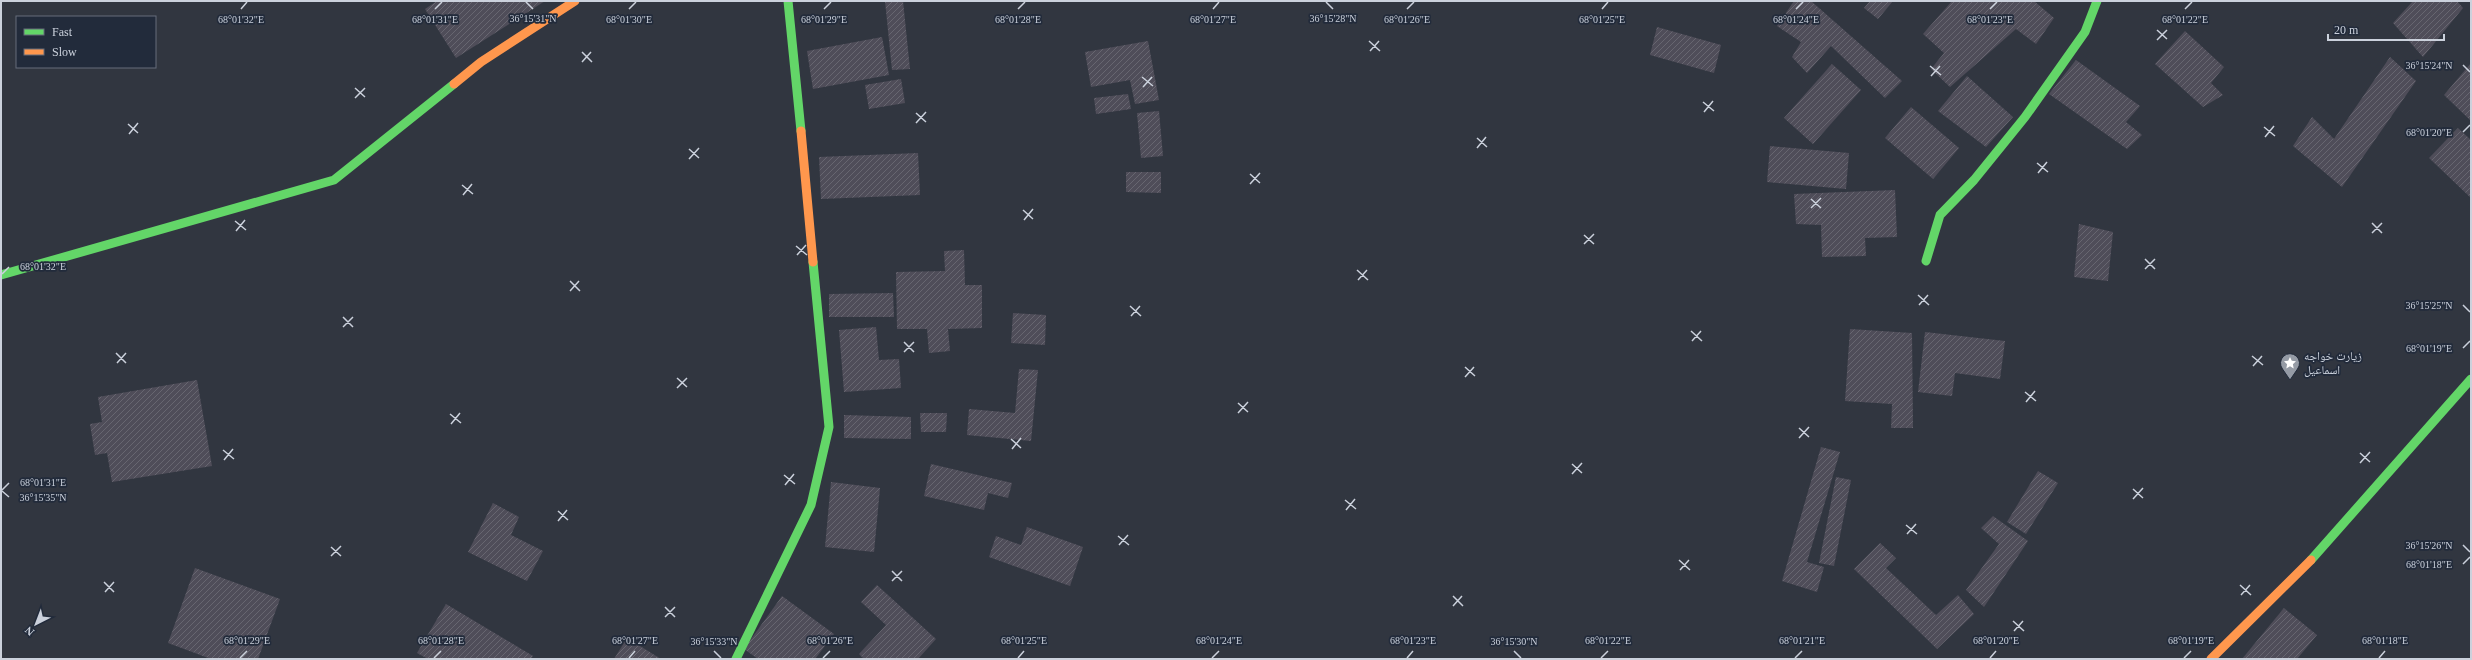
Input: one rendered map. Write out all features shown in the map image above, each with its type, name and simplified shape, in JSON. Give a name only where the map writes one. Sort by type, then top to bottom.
[{"type":"street","points":[[1,275],[334,180],[481,62],[575,1]]},
{"type":"street","points":[[736,659],[811,505],[828,427],[788,1]]},
{"type":"street","points":[[1926,261],[1940,215],[1974,180],[2025,117],[2085,32],[2097,1]]},
{"type":"street","points":[[2211,659],[2304,568],[2471,379]]},
{"type":"building","points":[[437,1],[545,1],[456,58],[425,9]]},
{"type":"building","points":[[885,1],[903,1],[910,69],[892,70]]},
{"type":"building","points":[[1794,1],[1811,1],[1902,81],[1885,98],[1831,46],[1807,73],[1792,57],[1801,42],[1777,26]]},
{"type":"building","points":[[1868,1],[1893,1],[1878,19],[1864,8],[1869,2]]},
{"type":"building","points":[[1952,1],[2034,1],[2054,18],[2036,44],[2016,29],[1950,87],[1931,69],[1944,53],[1923,34]]},
{"type":"building","points":[[2413,1],[2457,1],[2463,8],[2423,57],[2393,23]]},
{"type":"building","points":[[1657,27],[1721,45],[1714,73],[1650,55]]},
{"type":"building","points":[[2185,31],[2224,67],[2211,83],[2223,95],[2203,107],[2155,64]]},
{"type":"building","points":[[882,37],[889,75],[813,89],[807,51]]},
{"type":"building","points":[[1148,41],[1159,100],[1135,104],[1130,80],[1091,87],[1085,52]]},
{"type":"building","points":[[2390,57],[2416,81],[2342,187],[2293,146],[2312,117],[2334,139]]},
{"type":"building","points":[[2076,60],[2140,106],[2126,122],[2142,135],[2127,149],[2049,94]]},
{"type":"building","points":[[2471,63],[2471,121],[2444,95]]},
{"type":"building","points":[[1832,64],[1861,90],[1813,144],[1784,118]]},
{"type":"building","points":[[1967,76],[2013,117],[1986,147],[1938,111]]},
{"type":"building","points":[[901,79],[905,103],[869,109],[865,85]]},
{"type":"building","points":[[1128,94],[1131,109],[1096,114],[1094,98]]},
{"type":"building","points":[[1911,107],[1959,148],[1933,179],[1885,138]]},
{"type":"building","points":[[1159,111],[1163,156],[1141,158],[1137,113]]},
{"type":"building","points":[[2458,128],[2471,140],[2471,198],[2429,158]]},
{"type":"building","points":[[1770,146],[1849,153],[1846,189],[1767,182]]},
{"type":"building","points":[[918,153],[920,195],[821,199],[819,157]]},
{"type":"building","points":[[1126,172],[1161,172],[1161,193],[1126,192]]},
{"type":"building","points":[[1895,190],[1897,237],[1865,238],[1866,256],[1822,257],[1821,225],[1796,224],[1794,194]]},
{"type":"building","points":[[2079,224],[2113,232],[2108,281],[2074,277]]},
{"type":"building","points":[[964,250],[965,285],[982,285],[982,328],[948,329],[950,351],[929,353],[927,329],[897,329],[896,272],[945,271],[944,251]]},
{"type":"building","points":[[893,293],[894,317],[829,317],[829,294]]},
{"type":"building","points":[[1013,313],[1046,315],[1045,345],[1011,343]]},
{"type":"building","points":[[876,327],[879,360],[899,359],[901,388],[844,392],[839,330]]},
{"type":"building","points":[[1850,329],[1912,333],[1913,428],[1891,428],[1892,404],[1845,401]]},
{"type":"building","points":[[1925,332],[2005,341],[2000,379],[1955,373],[1952,396],[1918,392]]},
{"type":"building","points":[[1019,369],[1038,370],[1031,441],[967,435],[969,409],[1015,413]]},
{"type":"building","points":[[197,380],[212,466],[112,482],[107,453],[95,455],[90,424],[102,422],[98,397]]},
{"type":"building","points":[[920,413],[947,413],[946,432],[921,432]]},
{"type":"building","points":[[844,415],[911,417],[911,439],[844,438]]},
{"type":"building","points":[[1821,447],[1840,452],[1807,562],[1824,567],[1817,592],[1782,581]]},
{"type":"building","points":[[931,464],[1012,483],[1008,498],[988,493],[984,510],[924,496]]},
{"type":"building","points":[[2038,471],[2058,483],[2026,534],[2007,522]]},
{"type":"building","points":[[1836,477],[1851,480],[1834,566],[1819,563]]},
{"type":"building","points":[[831,482],[880,488],[874,552],[825,547]]},
{"type":"building","points":[[493,503],[519,517],[511,535],[543,551],[527,581],[468,552]]},
{"type":"building","points":[[1993,516],[2028,541],[1984,607],[1966,590],[1999,544],[1981,528]]},
{"type":"building","points":[[1027,527],[1083,547],[1070,586],[989,557],[996,536],[1021,545]]},
{"type":"building","points":[[1880,543],[1896,558],[1886,568],[1936,615],[1958,595],[1974,614],[1937,649],[1854,569]]},
{"type":"building","points":[[195,568],[280,599],[258,659],[211,659],[168,643]]},
{"type":"building","points":[[877,585],[936,639],[918,659],[864,659],[859,654],[886,625],[861,602]]},
{"type":"building","points":[[782,596],[834,634],[815,659],[758,659],[744,649]]},
{"type":"building","points":[[446,604],[533,656],[531,659],[428,659],[417,653]]},
{"type":"building","points":[[2284,608],[2317,635],[2297,659],[2242,659]]},
{"type":"building","points":[[627,638],[661,659],[614,659]]},
{"type":"traffic: fast","points":[[788,1],[801,131]]},
{"type":"traffic: fast","points":[[1926,261],[1940,215],[1974,180],[2025,117],[2085,32],[2097,1]]},
{"type":"traffic: fast","points":[[1,275],[334,180],[454,84]]},
{"type":"traffic: fast","points":[[736,659],[811,505],[829,427],[813,262]]},
{"type":"traffic: fast","points":[[2311,560],[2471,379]]},
{"type":"traffic: slow","points":[[454,84],[481,62],[575,1]]},
{"type":"traffic: slow","points":[[801,131],[813,262]]},
{"type":"traffic: slow","points":[[2211,659],[2311,560]]},
{"type":"place","name":"زیارت خواجه اسماعیل","points":[[2290,380]]}]
